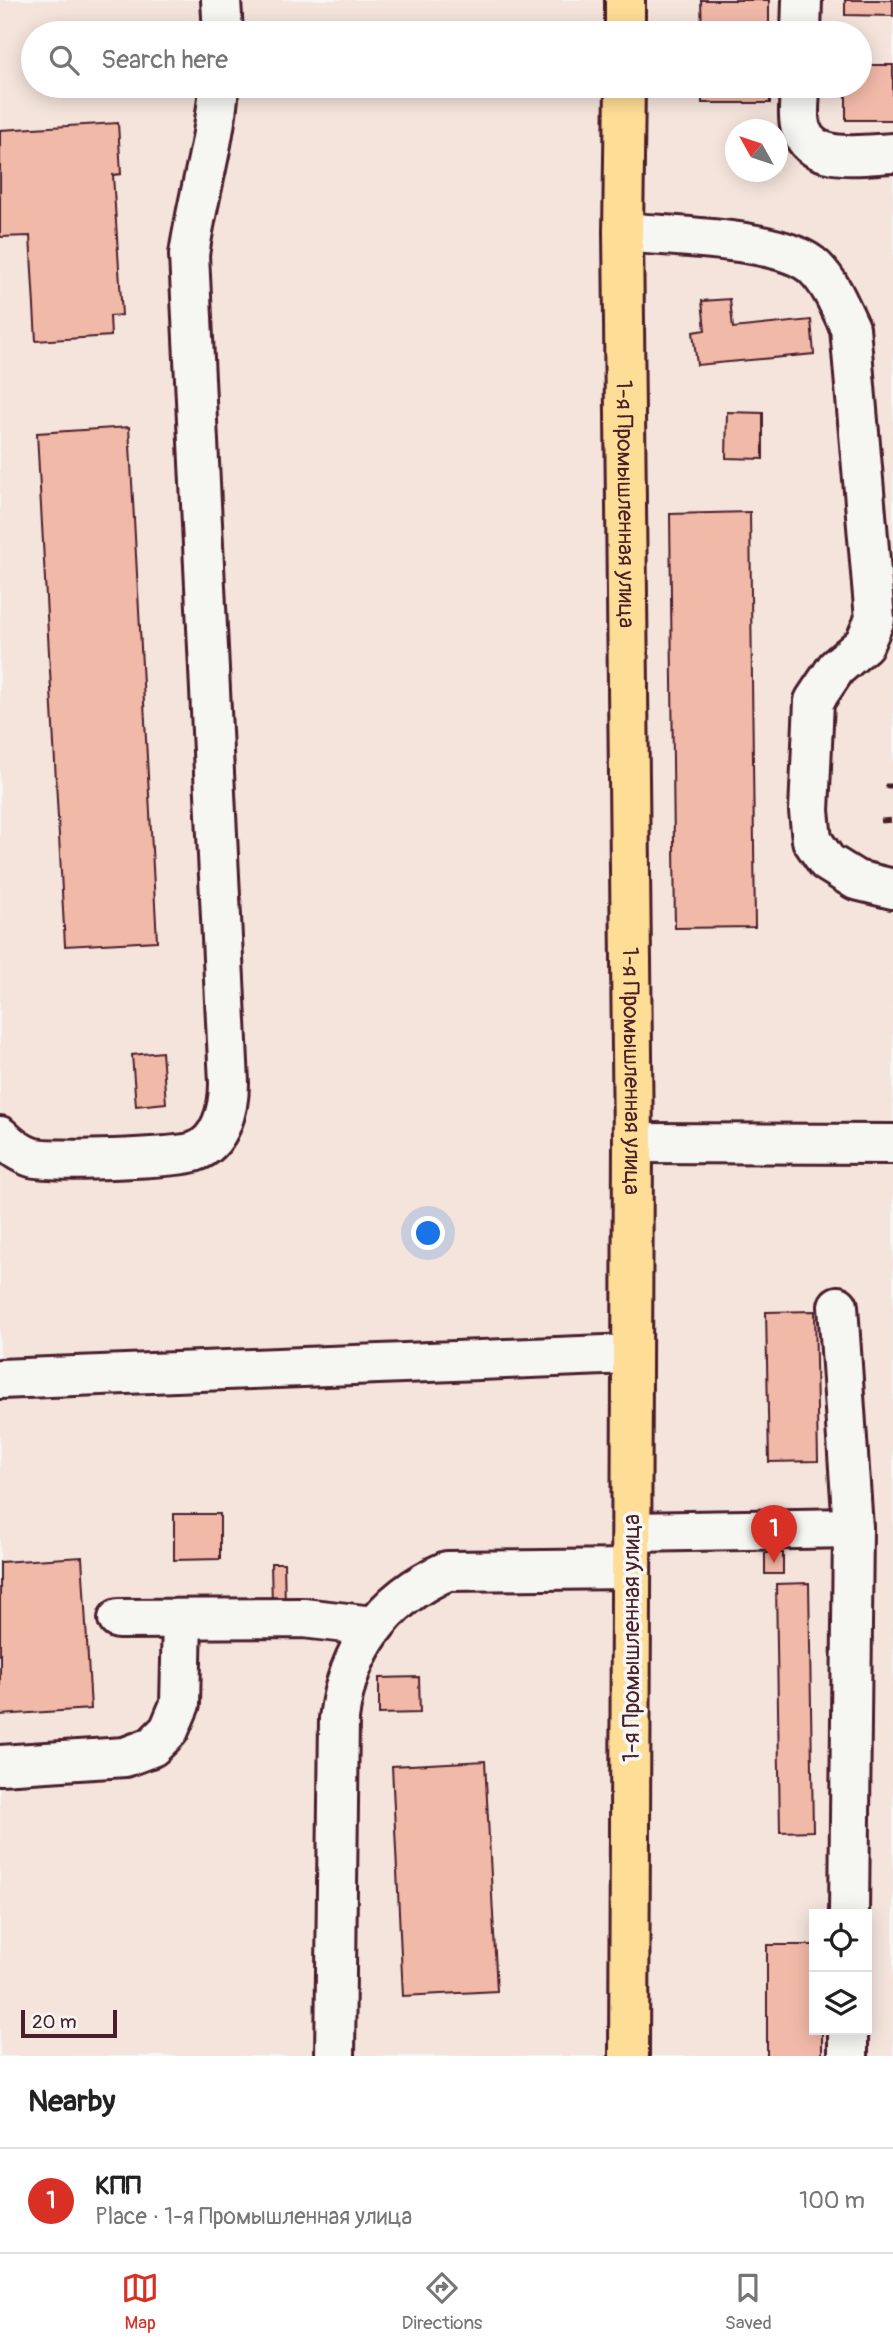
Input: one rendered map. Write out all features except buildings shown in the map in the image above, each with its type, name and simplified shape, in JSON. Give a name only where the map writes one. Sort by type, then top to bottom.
[{"type":"main road","points":[[625,0],[625,21]]},
{"type":"main road","name":"1-я Промышленная улица","points":[[625,98],[623,232],[633,1143],[629,2056]]},
{"type":"lane","points":[[221,0],[222,21]]},
{"type":"lane","points":[[801,21],[802,0]]},
{"type":"lane","points":[[0,1136],[18,1151],[45,1160],[194,1152],[215,1134],[227,1110],[229,1083],[189,256],[195,211],[209,167],[218,98]]},
{"type":"lane","points":[[800,98],[801,129],[811,147],[832,155],[893,153]]},
{"type":"lane","points":[[623,232],[764,246],[792,252],[815,267],[827,283],[850,328],[875,619],[864,644],[836,668],[814,701],[809,811],[812,840],[827,862],[856,880],[893,890]]},
{"type":"lane","points":[[633,1143],[893,1144]]},
{"type":"lane","points":[[838,1306],[853,1528],[849,1909]]},
{"type":"lane","points":[[0,1379],[630,1354]]},
{"type":"lane","points":[[633,1532],[853,1528]]},
{"type":"lane","points":[[335,2056],[339,1719],[349,1670],[373,1626],[406,1593],[447,1571],[630,1569]]},
{"type":"lane","points":[[118,1619],[303,1618],[373,1626]]},
{"type":"lane","points":[[0,1765],[125,1757],[152,1747],[169,1730],[180,1704],[182,1619]]},
{"type":"lane","points":[[848,2035],[848,2056]]},
{"type":"shaded area","points":[[0,0],[893,0],[893,2056],[0,2056]]},
{"type":"railway","points":[[885,786],[893,786]]},
{"type":"railway","points":[[881,821],[893,820]]},
{"type":"place","name":"КПП","points":[[774,1563]]}]
